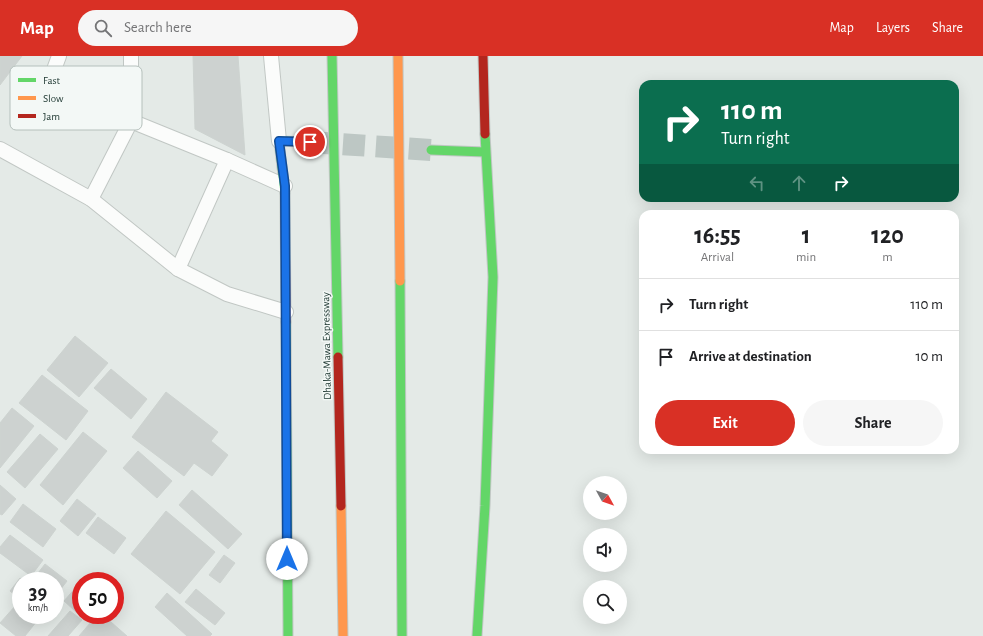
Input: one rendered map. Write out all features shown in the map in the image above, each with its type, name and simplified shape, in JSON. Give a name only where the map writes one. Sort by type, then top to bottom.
[{"type":"main road","name":"Dhaka-Mawa Expressway","points":[[332,56],[343,636]]},
{"type":"main road","points":[[398,56],[402,636]]},
{"type":"main road","points":[[477,636],[485,506],[493,277],[485,152],[483,56]]},
{"type":"main road","points":[[288,636],[285,186],[279,141],[310,142]]},
{"type":"main road","points":[[431,150],[485,152]]},
{"type":"lane","points":[[55,66],[59,56]]},
{"type":"lane","points":[[271,56],[279,141]]},
{"type":"lane","points":[[142,125],[227,160],[285,186]]},
{"type":"lane","points":[[91,199],[126,130]]},
{"type":"lane","points":[[0,150],[91,199],[178,269],[227,294],[286,312]]},
{"type":"lane","points":[[178,269],[227,160]]},
{"type":"building","points":[[0,56],[22,56],[14,66],[10,66],[10,72],[0,85]]},
{"type":"building","points":[[193,56],[238,56],[245,155],[195,129]]},
{"type":"building","points":[[75,336],[108,363],[79,397],[47,370]]},
{"type":"building","points":[[111,369],[147,399],[131,419],[94,388]]},
{"type":"building","points":[[42,375],[88,411],[66,440],[19,403]]},
{"type":"building","points":[[166,392],[218,432],[211,441],[228,455],[212,476],[194,463],[184,476],[132,437]]},
{"type":"building","points":[[12,408],[34,426],[0,468],[0,423]]},
{"type":"building","points":[[83,432],[107,451],[63,505],[40,485]]},
{"type":"building","points":[[40,434],[58,449],[25,488],[7,472]]},
{"type":"building","points":[[138,451],[172,481],[157,498],[123,468]]},
{"type":"building","points":[[0,485],[16,499],[2,515],[0,514]]},
{"type":"building","points":[[192,490],[242,534],[228,549],[179,505]]},
{"type":"building","points":[[77,499],[96,514],[78,536],[60,521]]},
{"type":"building","points":[[23,504],[56,529],[43,547],[10,522]]},
{"type":"building","points":[[166,511],[215,552],[180,594],[131,554]]},
{"type":"building","points":[[98,517],[126,538],[114,554],[86,533]]},
{"type":"building","points":[[10,535],[43,560],[34,572],[26,572],[0,553],[0,547]]},
{"type":"building","points":[[224,555],[235,563],[220,583],[209,575]]},
{"type":"building","points":[[45,564],[55,572],[39,572]]},
{"type":"building","points":[[196,589],[225,613],[215,625],[185,602]]},
{"type":"building","points":[[72,592],[72,608],[64,601]]},
{"type":"building","points":[[167,593],[212,634],[210,636],[187,636],[155,607]]},
{"type":"building","points":[[12,610],[12,624],[35,624],[25,636],[16,636],[0,623]]},
{"type":"building","points":[[70,611],[72,612],[72,624],[78,624],[68,636],[48,636],[59,624],[64,624],[64,618]]},
{"type":"building","points":[[89,624],[113,624],[127,636],[79,636]]},
{"type":"tunnel","points":[[310,142],[431,150]]},
{"type":"traffic: fast","points":[[332,56],[338,357]]},
{"type":"traffic: fast","points":[[477,636],[485,506],[493,277],[485,134]]},
{"type":"traffic: fast","points":[[285,193],[279,141],[310,142]]},
{"type":"traffic: fast","points":[[431,150],[485,152]]},
{"type":"traffic: fast","points":[[400,281],[402,636]]},
{"type":"traffic: fast","points":[[286,322],[288,636]]},
{"type":"traffic: slow","points":[[398,56],[400,281]]},
{"type":"traffic: slow","points":[[341,506],[343,636]]},
{"type":"traffic: jam","points":[[483,56],[485,134]]},
{"type":"traffic: jam","points":[[285,193],[286,322]]},
{"type":"traffic: jam","points":[[338,357],[341,506]]},
{"type":"route","points":[[287,559],[285,186],[279,141],[310,142]]}]
